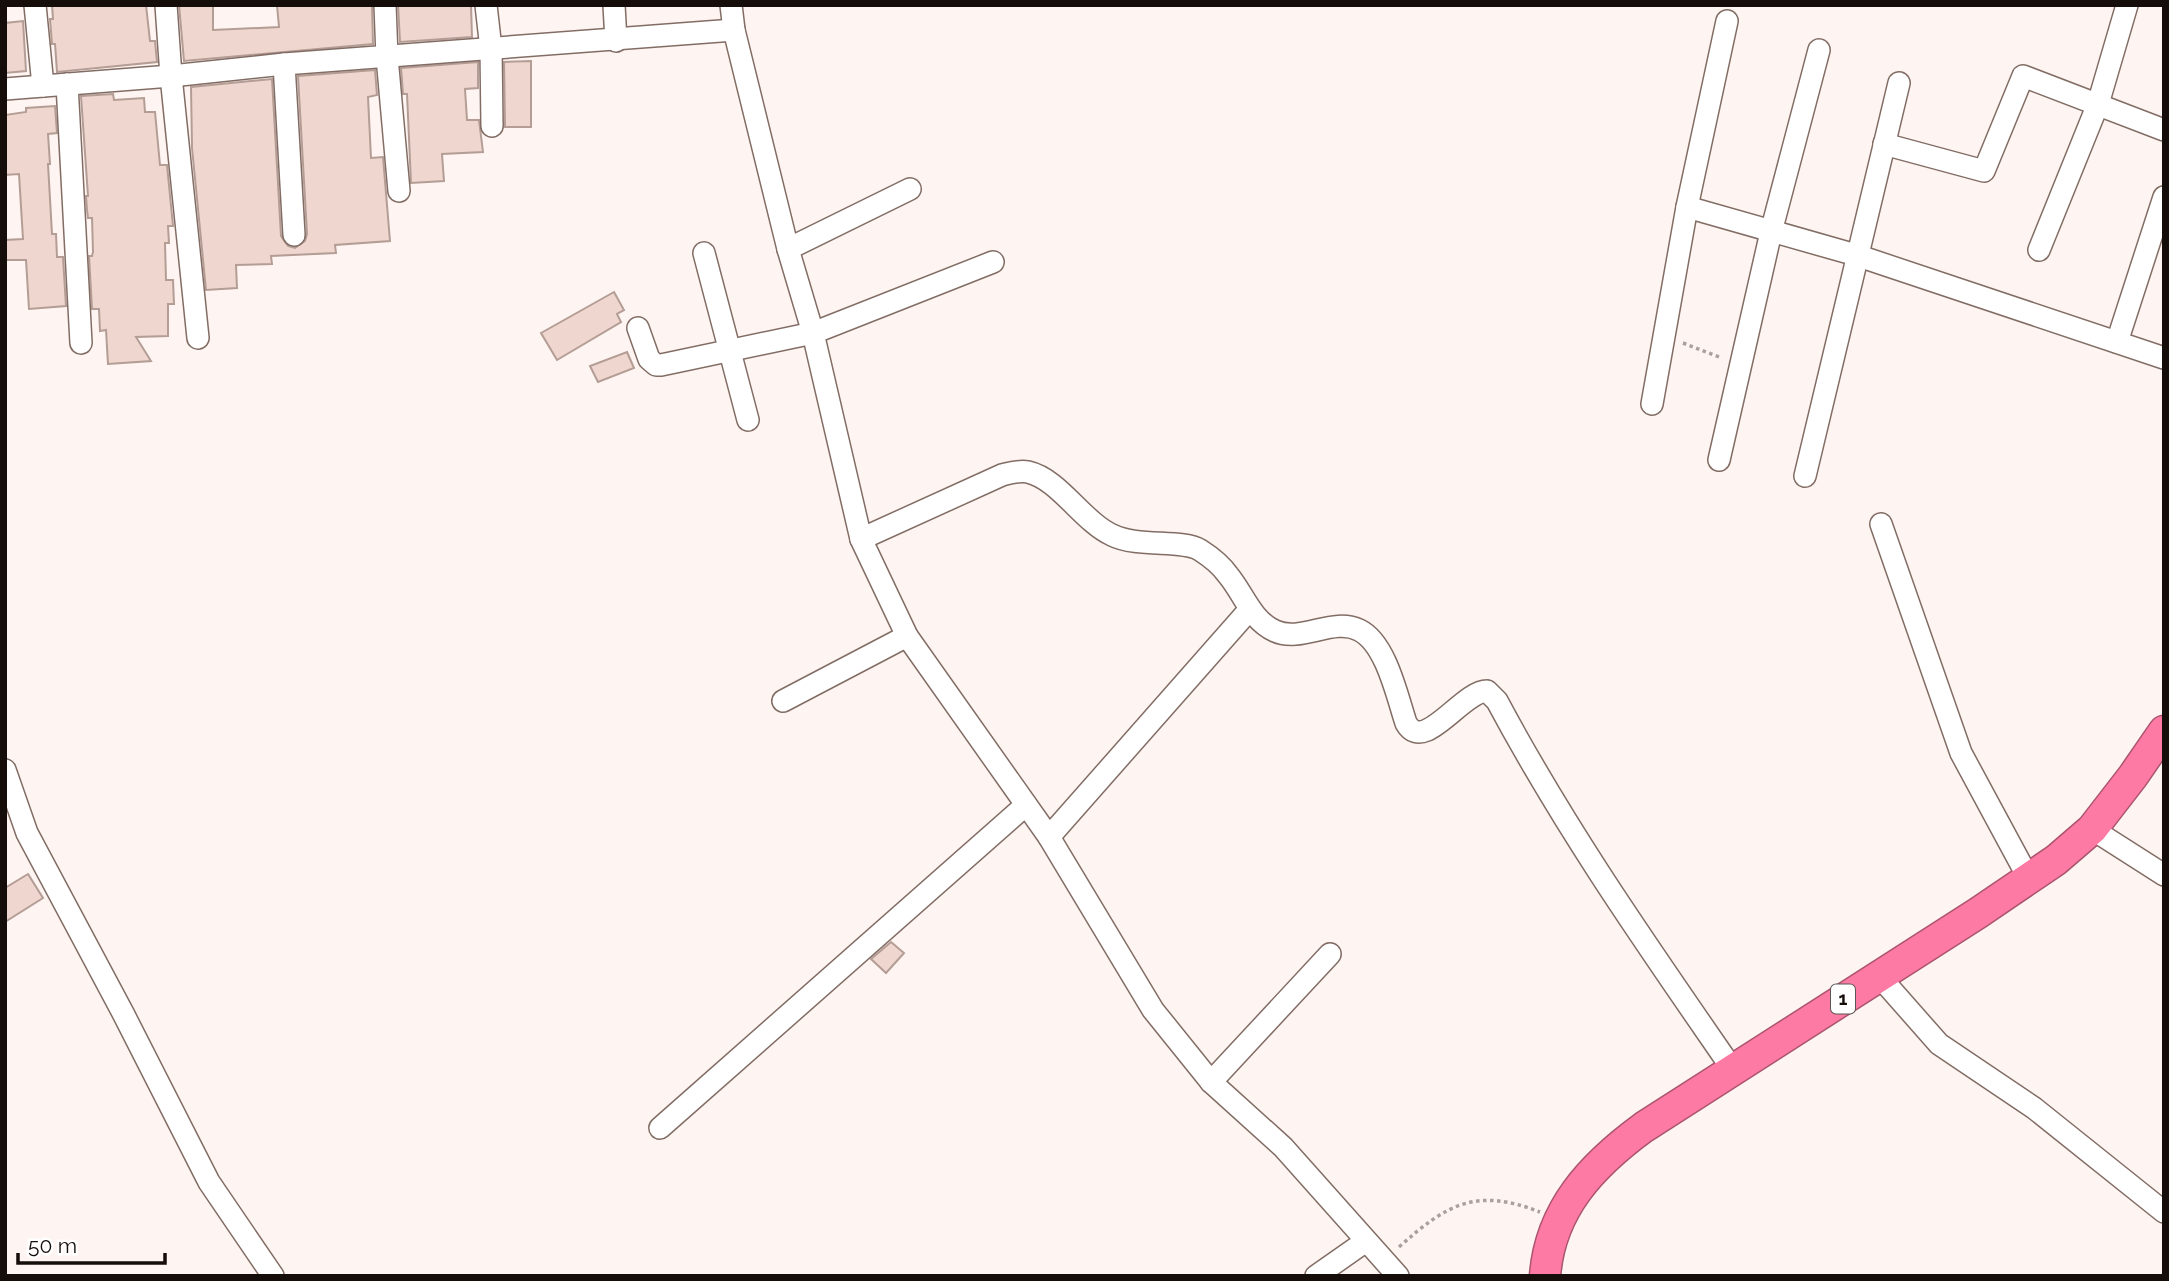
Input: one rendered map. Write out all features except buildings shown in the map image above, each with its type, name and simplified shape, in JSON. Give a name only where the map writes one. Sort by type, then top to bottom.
[{"type":"highway","name":"1","points":[[1545,1276],[1558,1219],[1587,1174],[1611,1151],[2056,860],[2092,829],[2164,731]]},
{"type":"street","points":[[35,5],[43,86]]},
{"type":"street","points":[[166,5],[198,338]]},
{"type":"street","points":[[385,5],[387,57],[400,191]]},
{"type":"street","points":[[486,5],[491,49],[492,126]]},
{"type":"street","points":[[614,5],[616,41]]},
{"type":"street","points":[[731,5],[734,30],[788,249],[813,333],[861,539],[906,636],[1049,837],[1153,1010],[1211,1082],[1283,1147],[1391,1268]]},
{"type":"street","points":[[2039,250],[2098,104],[2127,5]]},
{"type":"street","points":[[1652,404],[1687,206],[1727,21]]},
{"type":"street","points":[[5,89],[284,64],[734,30]]},
{"type":"street","points":[[1719,460],[1771,232],[1819,50]]},
{"type":"street","points":[[284,64],[294,235]]},
{"type":"street","points":[[1884,144],[1984,171],[2023,76],[2164,130]]},
{"type":"street","points":[[1805,476],[1899,83]]},
{"type":"street","points":[[67,84],[81,343]]},
{"type":"street","points":[[788,249],[910,189]]},
{"type":"street","points":[[2117,342],[2164,197]]},
{"type":"street","points":[[1687,206],[1856,255],[2164,358]]},
{"type":"street","points":[[704,253],[748,420]]},
{"type":"street","points":[[638,328],[649,359],[656,365],[813,333],[993,262]]},
{"type":"street","points":[[861,539],[1002,475],[1027,471],[1042,477],[1096,526],[1112,535],[1141,543],[1197,548],[1213,559],[1229,576],[1261,623],[1277,632],[1287,634],[1338,627],[1358,629],[1374,642],[1386,663],[1406,723],[1410,730],[1416,733],[1423,733],[1436,724],[1472,694],[1487,691],[1497,701],[1556,807],[1608,890],[1733,1070]]},
{"type":"street","points":[[1881,524],[1961,753],[2029,879]]},
{"type":"street","points":[[1049,837],[1250,609]]},
{"type":"street","points":[[783,701],[906,636]]},
{"type":"street","points":[[5,770],[27,833],[209,1182],[273,1276]]},
{"type":"street","points":[[660,1128],[1027,804]]},
{"type":"street","points":[[2092,829],[2164,875]]},
{"type":"street","points":[[1211,1082],[1330,954]]},
{"type":"street","points":[[1879,976],[1939,1044],[2034,1108],[2164,1212]]},
{"type":"street","points":[[1316,1276],[1366,1241]]},
{"type":"path","points":[[1663,336],[1740,365]]},
{"type":"path","points":[[1391,1268],[1431,1219],[1471,1200],[1498,1200],[1520,1204],[1558,1219]]}]
